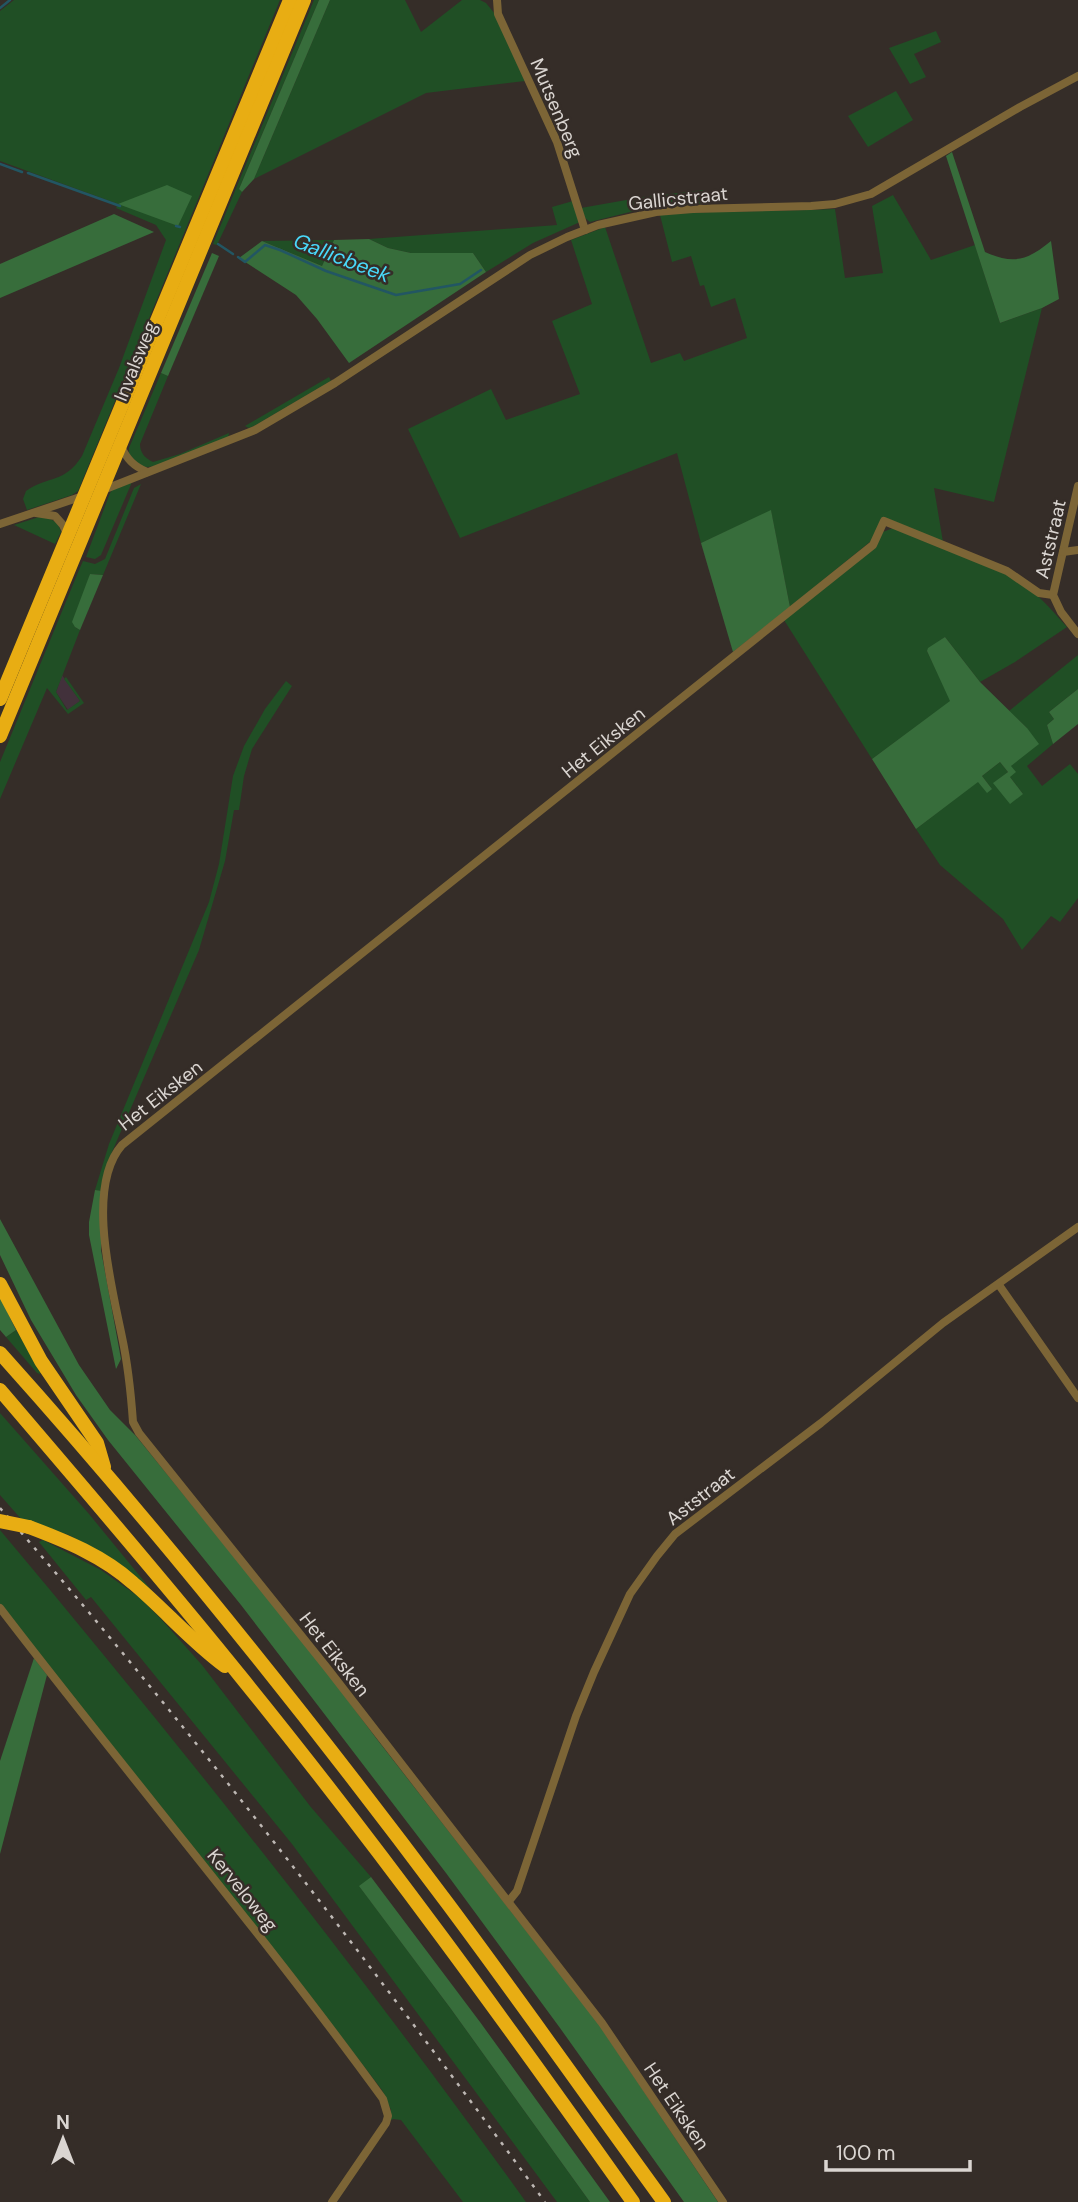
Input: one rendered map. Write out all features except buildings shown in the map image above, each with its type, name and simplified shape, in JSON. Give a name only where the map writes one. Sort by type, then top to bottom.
[{"type":"highway","name":"Invalsweg","points":[[0,699],[289,0]]},
{"type":"highway","name":"Invalsweg","points":[[0,736],[304,0]]},
{"type":"highway","points":[[0,1284],[41,1361],[97,1443],[105,1472]]},
{"type":"highway","points":[[0,1353],[105,1472],[260,1660],[448,1904],[664,2202]]},
{"type":"highway","points":[[0,1390],[242,1678],[429,1919],[633,2202]]},
{"type":"highway","points":[[0,1521],[29,1527],[69,1542],[100,1559],[132,1581],[209,1655],[242,1678]]},
{"type":"street","name":"Mutsenberg","points":[[498,0],[498,14],[557,142],[585,230]]},
{"type":"street","name":"Gallicstraat","points":[[103,490],[229,442],[266,423],[335,383],[530,255],[585,230],[631,216],[665,211],[811,206],[854,200],[871,194],[1078,76]]},
{"type":"street","points":[[121,446],[126,458],[137,468],[147,472]]},
{"type":"street","name":"Aststraat","points":[[1078,486],[1053,594],[1061,612],[1078,634]]},
{"type":"street","points":[[0,524],[86,495]]},
{"type":"street","points":[[33,513],[55,516],[68,536]]},
{"type":"street","name":"Het Eiksken","points":[[723,2202],[602,2023],[328,1669],[139,1433],[133,1422],[123,1338],[106,1257],[103,1223],[106,1185],[111,1161],[122,1145],[873,545],[884,521],[1007,571],[1039,593],[1053,594]]},
{"type":"street","points":[[1063,552],[1078,550]]},
{"type":"street","name":"Aststraat","points":[[509,1901],[517,1891],[576,1716],[594,1672],[630,1594],[675,1534],[821,1423],[943,1323],[1078,1227]]},
{"type":"street","points":[[999,1285],[1078,1398]]},
{"type":"street","name":"Kerveloweg","points":[[0,1608],[292,1977],[383,2099],[388,2116],[386,2123],[332,2202]]},
{"type":"shaded area","points":[[62,675],[80,701],[68,710],[56,692]]},
{"type":"green space","points":[[14,0],[280,0],[78,491],[27,510],[23,499],[26,491],[69,471],[82,456],[119,368],[166,240],[156,225],[116,208],[118,204],[0,161],[0,11]]},
{"type":"green space","points":[[314,0],[319,0],[239,189],[242,192],[217,245],[213,244]]},
{"type":"green space","points":[[319,0],[330,0],[254,179],[242,192],[239,189]]},
{"type":"green space","points":[[330,0],[405,0],[421,32],[462,0],[480,0],[495,14],[525,81],[426,93],[254,179]]},
{"type":"green space","points":[[936,31],[941,42],[914,54],[926,77],[910,84],[889,48]]},
{"type":"green space","points":[[896,91],[913,120],[868,147],[848,116]]},
{"type":"green space","points":[[952,152],[985,252],[1004,258],[1020,258],[1035,253],[1051,241],[1059,299],[1000,323],[946,156]]},
{"type":"green space","points":[[167,185],[192,196],[178,226],[118,204]]},
{"type":"green space","points":[[704,190],[703,203],[630,212],[590,222],[581,208],[643,197]]},
{"type":"green space","points":[[893,195],[931,260],[975,245],[1000,323],[1042,308],[994,502],[934,488],[943,542],[883,517],[871,541],[790,607],[771,511],[701,543],[677,453],[460,538],[408,429],[491,389],[506,420],[580,394],[552,321],[592,304],[571,240],[605,227],[651,363],[680,353],[684,361],[747,338],[735,298],[711,307],[704,285],[700,286],[691,256],[672,262],[660,215],[835,209],[845,278],[883,273],[872,206]]},
{"type":"green space","points":[[573,201],[580,222],[533,243],[486,272],[473,253],[411,253],[388,248],[369,239],[557,225],[552,207]]},
{"type":"green space","points":[[114,214],[154,232],[0,298],[0,264]]},
{"type":"green space","points":[[369,239],[388,248],[411,253],[473,253],[486,272],[349,363],[296,295],[239,258],[262,241],[322,266],[334,240]]},
{"type":"green space","points":[[334,240],[322,266],[262,241]]},
{"type":"green space","points":[[212,253],[219,256],[168,376],[161,373]]},
{"type":"green space","points":[[161,373],[168,376],[140,444],[145,457],[153,462],[180,454],[229,433],[228,439],[154,466],[144,467],[129,454],[129,448]]},
{"type":"green space","points":[[329,377],[331,381],[254,426],[245,426]]},
{"type":"green space","points":[[132,482],[101,555],[95,559],[86,557],[110,493],[113,489]]},
{"type":"green space","points":[[141,484],[103,575],[90,574],[75,627],[80,630],[56,692],[67,710],[80,701],[64,679],[66,677],[84,703],[68,714],[47,688],[0,799],[0,762],[83,561],[95,564],[105,559],[134,488]]},
{"type":"green space","points":[[771,510],[790,607],[733,652],[701,543]]},
{"type":"green space","points":[[39,517],[50,519],[58,525],[61,532],[55,544],[14,525]]},
{"type":"green space","points":[[893,528],[981,562],[1014,579],[1039,597],[1067,627],[980,682],[945,637],[927,651],[951,701],[872,759],[784,620],[883,532]]},
{"type":"green space","points":[[90,574],[103,575],[80,630],[72,622]]},
{"type":"green space","points":[[945,637],[980,682],[1027,728],[1039,744],[1011,766],[1016,772],[1010,777],[1023,794],[1010,804],[993,783],[1008,772],[1000,762],[982,776],[992,789],[987,793],[978,782],[916,829],[872,759],[950,701],[927,651]]},
{"type":"green space","points":[[1078,655],[1078,689],[1049,712],[1054,719],[1047,725],[1053,744],[1027,766],[1042,786],[1070,764],[1078,774],[1078,898],[1060,922],[1051,916],[1022,950],[1003,919],[940,865],[916,829],[978,781],[992,789],[982,776],[1000,762],[1008,772],[994,783],[1023,794],[1010,777],[1011,766],[1027,728],[1009,711]]},
{"type":"green space","points":[[286,681],[292,686],[252,749],[244,776],[239,810],[234,810],[225,861],[199,950],[109,1159],[103,1191],[95,1190],[109,1144],[209,902],[219,864],[233,776],[244,746],[265,709]]},
{"type":"green space","points":[[1078,689],[1078,724],[1053,744],[1047,725],[1054,719],[1049,712]]},
{"type":"green space","points":[[95,1190],[103,1191],[101,1250],[121,1359],[116,1369],[89,1235]]},
{"type":"green space","points":[[0,1219],[79,1365],[110,1410],[136,1436],[317,1659],[598,2023],[718,2202],[684,2202],[446,1873],[241,1605],[108,1440],[76,1395],[31,1320],[0,1255]]},
{"type":"green space","points":[[0,1297],[16,1330],[6,1337],[0,1330]]},
{"type":"green space","points":[[16,1330],[41,1371],[40,1374],[6,1337]]},
{"type":"green space","points":[[0,1413],[89,1514],[157,1597],[103,1555],[69,1535],[22,1520],[0,1495]]},
{"type":"green space","points":[[0,1530],[136,1694],[335,1945],[526,2202],[463,2202],[401,2120],[390,2121],[391,2110],[382,2090],[0,1604]]},
{"type":"green space","points":[[43,1540],[101,1570],[139,1597],[202,1665],[310,1806],[371,1877],[360,1887],[590,2202],[557,2202],[292,1844],[91,1597],[86,1600],[39,1542]]},
{"type":"green space","points":[[34,1658],[47,1675],[0,1854],[0,1761]]},
{"type":"green space","points":[[371,1877],[610,2202],[590,2202],[359,1886]]},
{"type":"waterway","points":[[0,8],[10,0]]},
{"type":"waterway","name":"Gallicbeek","points":[[0,164],[22,172]]},
{"type":"waterway","name":"Gallicbeek","points":[[28,173],[120,206]]},
{"type":"waterway","name":"Gallicbeek","points":[[176,226],[180,227]]},
{"type":"waterway","name":"Gallicbeek","points":[[218,244],[233,254]]},
{"type":"waterway","name":"Gallicbeek","points":[[238,257],[245,262],[265,245],[326,271],[396,295],[460,284],[481,270]]},
{"type":"railway","points":[[0,1508],[142,1677],[280,1849],[545,2202]]}]
